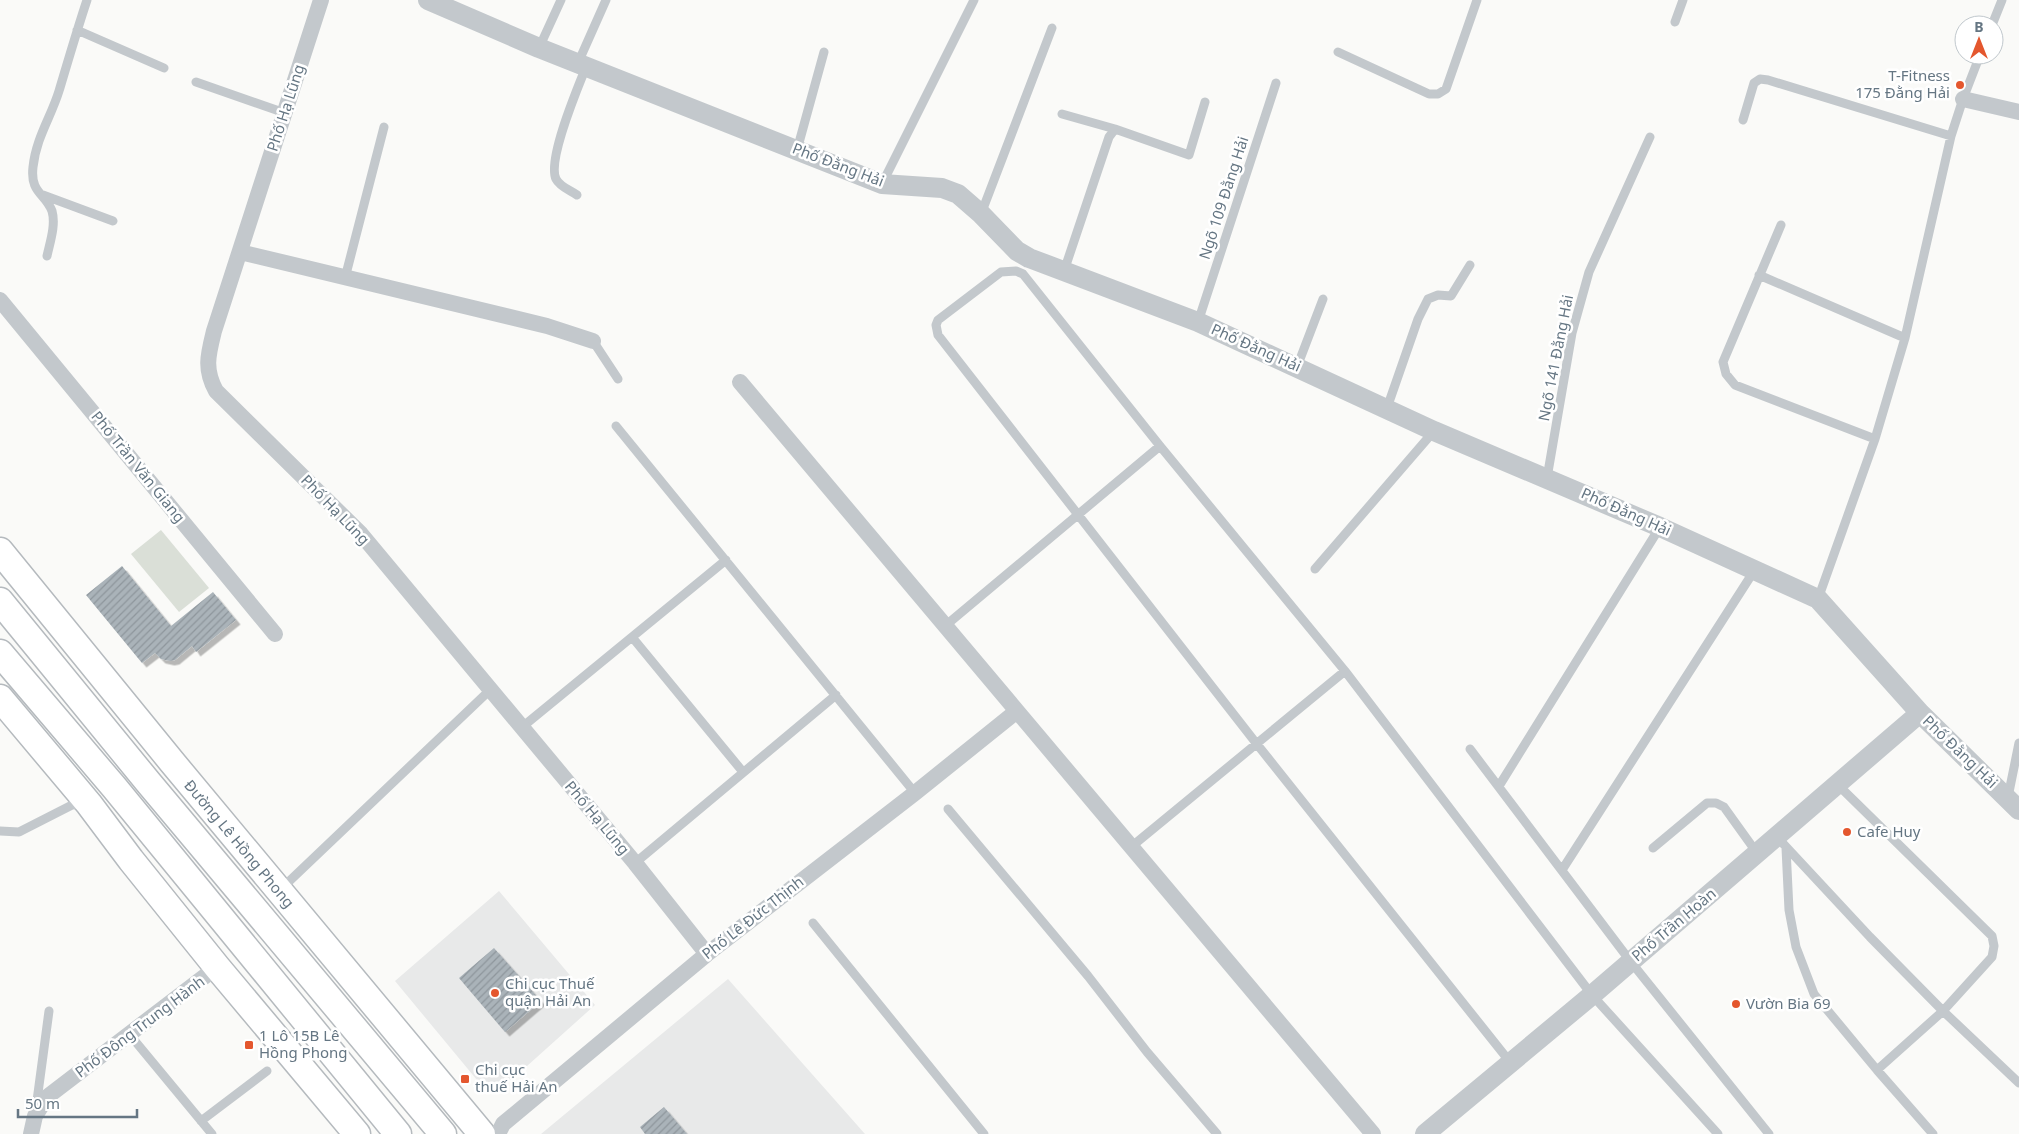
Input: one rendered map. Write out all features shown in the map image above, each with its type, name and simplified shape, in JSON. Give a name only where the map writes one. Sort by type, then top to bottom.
[{"type":"main road","name":"Đường Lê Hồng Phong","points":[[0,551],[163,751],[482,1134]]},
{"type":"main road","name":"Đường Lê Hồng Phong","points":[[0,601],[138,770],[443,1134]]},
{"type":"main road","points":[[0,653],[114,787],[398,1134]]},
{"type":"main road","points":[[0,698],[89,804],[217,968],[357,1134]]},
{"type":"main road","points":[[89,804],[163,751]]},
{"type":"street","name":"Phố Hạ Lũng","points":[[321,0],[208,357],[208,378],[216,391],[360,534],[635,863],[707,954]]},
{"type":"street","name":"Phố Đằng Hải","points":[[428,0],[539,48],[882,184],[942,188],[958,194],[981,214],[1017,251],[1029,258],[1198,322],[1297,366],[1434,431],[1548,478],[1818,599],[1920,713],[2013,804]]},
{"type":"street","points":[[1963,99],[2019,112]]},
{"type":"street","points":[[240,252],[547,326],[593,341]]},
{"type":"street","name":"Phố Trần Văn Giang","points":[[0,300],[275,634]]},
{"type":"street","points":[[740,382],[1373,1134]]},
{"type":"street","name":"Phố Lê Đức Thịnh","points":[[498,1134],[503,1124],[707,954],[915,793],[1017,711]]},
{"type":"street","name":"Phố Trần Hoàn","points":[[1425,1134],[1592,996],[1758,853],[1782,843],[1838,785],[1920,713]]},
{"type":"street","name":"Phố Đông Trung Hành","points":[[30,1134],[35,1116],[47,1097],[130,1036],[217,968]]},
{"type":"lane","points":[[47,256],[53,215],[48,202],[38,193],[32,168],[36,146],[58,93],[87,0]]},
{"type":"lane","points":[[539,48],[561,0]]},
{"type":"lane","points":[[578,195],[560,184],[555,174],[555,163],[582,65],[606,0]]},
{"type":"lane","points":[[882,184],[974,0]]},
{"type":"lane","points":[[1338,52],[1429,94],[1438,94],[1446,89],[1449,82],[1477,0]]},
{"type":"lane","points":[[1675,22],[1683,0]]},
{"type":"lane","points":[[1996,15],[2002,0]]},
{"type":"lane","points":[[981,214],[1052,28]]},
{"type":"lane","points":[[77,30],[164,68]]},
{"type":"lane","points":[[797,150],[824,52]]},
{"type":"lane","points":[[1818,599],[1875,439],[1905,338],[1951,136],[1976,65]]},
{"type":"lane","points":[[1743,120],[1754,83],[1760,79],[1951,136]]},
{"type":"lane","points":[[196,82],[285,112]]},
{"type":"lane","name":"Ngõ 109 Đằng Hải","points":[[1198,322],[1276,83]]},
{"type":"lane","points":[[1062,114],[1115,129],[1189,155],[1205,102]]},
{"type":"lane","points":[[345,278],[384,127]]},
{"type":"lane","points":[[1064,271],[1109,137],[1115,129]]},
{"type":"lane","name":"Ngõ 141 Đằng Hải","points":[[1548,478],[1572,333],[1589,272],[1650,137]]},
{"type":"lane","points":[[38,193],[113,221]]},
{"type":"lane","points":[[1781,225],[1722,362],[1726,374],[1735,385],[1875,439]]},
{"type":"lane","points":[[1387,408],[1418,319],[1428,299],[1438,295],[1451,296],[1470,265]]},
{"type":"lane","points":[[1510,1062],[1256,743],[938,335],[936,325],[938,320],[1001,272],[1016,270],[1023,274],[1160,446],[1344,670],[1592,996],[1718,1134]]},
{"type":"lane","points":[[1760,276],[1905,338]]},
{"type":"lane","points":[[1297,366],[1323,298]]},
{"type":"lane","points":[[593,341],[618,379]]},
{"type":"lane","points":[[616,426],[915,793]]},
{"type":"lane","points":[[1315,569],[1434,431]]},
{"type":"lane","points":[[945,626],[1160,446]]},
{"type":"lane","points":[[1499,786],[1660,527]]},
{"type":"lane","points":[[521,728],[726,560]]},
{"type":"lane","points":[[1562,870],[1754,571]]},
{"type":"lane","points":[[632,637],[744,772]]},
{"type":"lane","points":[[1131,847],[1344,670]]},
{"type":"lane","points":[[279,891],[490,690]]},
{"type":"lane","points":[[635,863],[836,695]]},
{"type":"lane","points":[[2013,804],[2019,743]]},
{"type":"lane","points":[[1470,749],[1631,962],[1769,1134]]},
{"type":"lane","points":[[1838,785],[1992,936],[1994,946],[1992,957],[1943,1011],[1876,1070]]},
{"type":"lane","points":[[1653,848],[1707,803],[1716,803],[1724,807],[1758,853]]},
{"type":"lane","points":[[0,831],[19,832],[72,805],[89,804]]},
{"type":"lane","points":[[948,809],[1088,976],[1147,1052],[1217,1134]]},
{"type":"lane","points":[[1782,843],[1943,1011],[2019,1083]]},
{"type":"lane","points":[[1782,843],[1796,947],[1814,994],[1876,1070],[1933,1134]]},
{"type":"lane","points":[[813,924],[984,1134]]},
{"type":"lane","points":[[35,1116],[49,1011]]},
{"type":"lane","points":[[130,1036],[212,1134]]},
{"type":"lane","points":[[201,1121],[267,1071]]},
{"type":"shaded area","points":[[161,530],[209,588],[179,612],[131,554]]},
{"type":"shaded area","name":"Chi cục Thuế quận Hải An","points":[[499,891],[595,1005],[517,1075],[505,1083],[486,1085],[477,1080],[395,981]]},
{"type":"shaded area","points":[[728,979],[865,1134],[541,1134]]},
{"type":"building","points":[[122,566],[171,626],[213,592],[236,620],[196,652],[192,646],[175,660],[170,661],[161,659],[155,653],[142,663],[86,595]]},
{"type":"building","points":[[494,948],[541,1001],[505,1032],[459,978]]},
{"type":"building","points":[[664,1107],[687,1134],[645,1134],[640,1127]]},
{"type":"place","name":"T-Fitness 175 Đằng Hải","points":[[1960,85]]},
{"type":"place","name":"Cafe Huy","points":[[1847,832]]},
{"type":"place","name":"Chi cục Thuế quận Hải An","points":[[495,993]]},
{"type":"place","name":"Vườn Bia 69","points":[[1736,1004]]},
{"type":"place","name":"1 Lô 15B Lê Hồng Phong","points":[[249,1045]]},
{"type":"place","name":"Chi cục thuế Hải An","points":[[465,1079]]}]
